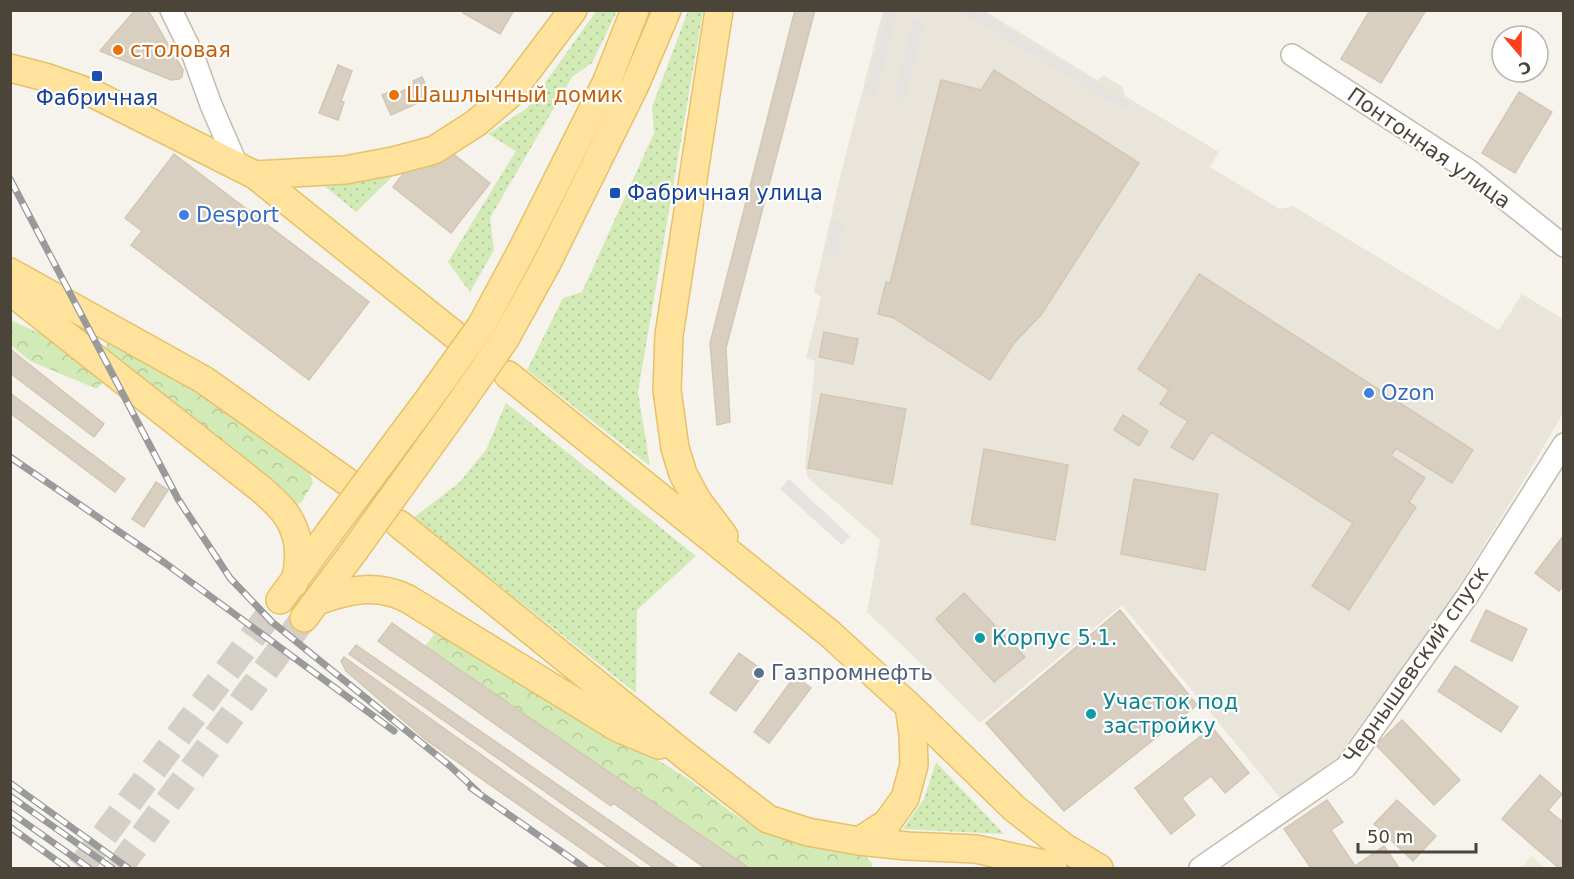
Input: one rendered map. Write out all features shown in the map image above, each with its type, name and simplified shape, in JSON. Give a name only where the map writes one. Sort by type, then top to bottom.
[{"type":"main road","points":[[246,170],[345,170],[434,150],[476,123],[509,95],[573,10]]},
{"type":"main road","points":[[10,291],[261,489],[285,512],[292,524],[299,549],[299,561],[287,591],[481,326],[607,81],[635,10]]},
{"type":"main road","points":[[667,10],[635,85],[547,263],[505,339],[310,609],[341,593],[370,589],[397,593],[618,728],[686,756]]},
{"type":"main road","points":[[719,10],[669,334],[668,390],[675,448],[683,474],[697,500],[746,566]]},
{"type":"main road","points":[[10,68],[94,94],[246,170],[456,336]]},
{"type":"main road","points":[[10,272],[204,380],[346,482]]},
{"type":"main road","points":[[508,375],[829,633],[909,706],[1015,809],[1055,860]]},
{"type":"main road","points":[[399,524],[686,756],[768,819],[808,832],[859,841],[976,849],[1099,868]]},
{"type":"main road","points":[[859,841],[887,823],[905,798],[914,765],[909,706]]},
{"type":"street","points":[[171,10],[193,55],[211,105],[246,170]]},
{"type":"street","name":"Понтонная улица","points":[[1292,55],[1470,171],[1563,246]]},
{"type":"street","name":"Чернышевский спуск","points":[[1200,868],[1346,767],[1468,595],[1563,444]]},
{"type":"shaded area","points":[[883,11],[985,11],[1097,80],[1104,76],[1123,87],[1125,96],[1219,152],[1210,167],[1280,209],[1293,206],[1499,330],[1522,294],[1563,319],[1563,413],[1526,477],[1439,618],[1399,676],[1337,758],[1281,799],[1122,605],[980,723],[867,612],[880,540],[808,478],[805,467],[815,361],[806,358],[821,297],[814,292],[840,177]]},
{"type":"shaded area","points":[[887,11],[897,13],[876,96],[865,93]]},
{"type":"shaded area","points":[[959,11],[979,11],[1131,103],[1126,111]]},
{"type":"shaded area","points":[[914,19],[924,22],[904,103],[893,100]]},
{"type":"shaded area","points":[[834,219],[845,222],[837,254],[827,252]]},
{"type":"shaded area","points":[[789,479],[850,536],[842,545],[780,489]]},
{"type":"shaded area","points":[[1532,856],[1545,868],[1521,868]]},
{"type":"green space","points":[[597,10],[617,11],[592,63],[572,77],[490,218],[494,250],[470,292],[448,262],[516,151],[488,134],[527,108]]},
{"type":"green space","points":[[688,11],[703,11],[638,392],[650,466],[527,370],[563,298],[582,292],[654,133],[652,107]]},
{"type":"green space","points":[[400,169],[356,212],[316,179]]},
{"type":"green space","points":[[10,320],[46,336],[85,364],[102,383],[97,389],[30,361],[11,345]]},
{"type":"green space","points":[[108,341],[194,389],[310,472],[313,483],[301,503],[295,504],[108,351],[106,347]]},
{"type":"green space","points":[[506,403],[696,556],[637,610],[636,693],[413,518],[459,483],[486,450]]},
{"type":"green space","points":[[434,624],[649,754],[764,833],[820,849],[864,855],[872,863],[872,868],[749,868],[425,646],[434,635],[428,628]]},
{"type":"green space","points":[[936,762],[1004,834],[903,829],[924,799]]},
{"type":"building","points":[[135,10],[148,10],[183,70],[182,77],[171,80],[100,51]]},
{"type":"building","points":[[464,10],[514,10],[500,34],[463,13]]},
{"type":"building","points":[[795,10],[815,10],[726,348],[730,422],[717,425],[710,343]]},
{"type":"building","points":[[1370,10],[1426,10],[1381,83],[1341,59]]},
{"type":"building","points":[[338,65],[352,71],[341,101],[344,102],[338,120],[319,113]]},
{"type":"building","points":[[994,70],[1139,163],[1041,315],[1014,343],[990,380],[894,318],[878,314],[886,282],[890,283],[941,80],[981,90]]},
{"type":"building","points":[[422,77],[431,97],[391,115],[382,95],[389,92],[391,96],[414,86],[413,81]]},
{"type":"building","points":[[1519,92],[1552,112],[1515,173],[1482,153]]},
{"type":"building","points":[[451,152],[490,183],[451,233],[393,187],[409,166],[425,160],[433,167],[443,154]]},
{"type":"building","points":[[174,154],[369,302],[309,380],[131,245],[142,231],[125,218]]},
{"type":"building","points":[[1199,274],[1473,450],[1452,483],[1396,448],[1391,456],[1425,478],[1409,502],[1416,507],[1349,610],[1312,586],[1353,523],[1211,432],[1193,460],[1171,447],[1188,421],[1160,404],[1169,390],[1138,369]]},
{"type":"building","points":[[824,332],[858,339],[853,364],[819,357]]},
{"type":"building","points":[[10,349],[104,424],[94,437],[10,373]]},
{"type":"building","points":[[10,393],[125,479],[115,492],[10,413]]},
{"type":"building","points":[[821,394],[906,409],[892,484],[808,468]]},
{"type":"building","points":[[1123,415],[1148,431],[1139,446],[1114,430]]},
{"type":"building","points":[[984,449],[1068,465],[1055,540],[971,524]]},
{"type":"building","points":[[1134,479],[1218,494],[1205,570],[1121,554]]},
{"type":"building","points":[[156,482],[168,490],[144,527],[132,519]]},
{"type":"building","points":[[1564,535],[1564,585],[1559,591],[1535,573]]},
{"type":"building","name":"Корпус 5.1.","points":[[964,593],[1025,657],[994,682],[936,619]]},
{"type":"building","name":"Участок под застройку","points":[[1120,610],[1197,705],[1064,811],[986,723]]},
{"type":"building","points":[[1486,610],[1527,629],[1512,661],[1471,641]]},
{"type":"building","points":[[392,623],[749,868],[705,868],[613,803],[611,806],[378,641]]},
{"type":"building","points":[[356,645],[678,868],[654,868],[349,654]]},
{"type":"building","points":[[739,653],[765,672],[736,711],[710,693]]},
{"type":"building","points":[[344,657],[640,868],[609,868],[426,740],[346,671],[341,661]]},
{"type":"building","points":[[1455,666],[1518,707],[1501,732],[1438,691]]},
{"type":"building","points":[[795,676],[811,688],[769,743],[754,732]]},
{"type":"building","points":[[1402,720],[1460,780],[1434,805],[1376,745]]},
{"type":"building","points":[[1212,727],[1249,773],[1225,793],[1211,776],[1182,798],[1195,815],[1171,834],[1135,788]]},
{"type":"building","points":[[1540,775],[1562,794],[1548,810],[1564,823],[1564,868],[1559,868],[1502,819]]},
{"type":"building","points":[[1327,800],[1343,822],[1331,830],[1355,866],[1384,846],[1399,868],[1311,868],[1284,829]]},
{"type":"building","points":[[1397,800],[1436,836],[1413,861],[1374,824]]},
{"type":"tunnel","points":[[80,868],[280,600]]},
{"type":"tunnel","points":[[119,868],[304,618]]},
{"type":"railway","points":[[10,179],[178,499],[230,578],[272,622],[450,766],[478,792]]},
{"type":"railway","points":[[10,457],[165,563],[394,731]]},
{"type":"railway","points":[[10,783],[128,868]]},
{"type":"railway","points":[[471,788],[585,868]]},
{"type":"railway","points":[[10,796],[112,868]]},
{"type":"railway","points":[[10,812],[89,868]]},
{"type":"railway","points":[[10,827],[67,868]]},
{"type":"place","name":"столовая","points":[[118,50]]},
{"type":"place","name":"Фабричная","points":[[97,76]]},
{"type":"place","name":"Шашлычный домик","points":[[394,95]]},
{"type":"place","name":"Фабричная улица","points":[[615,193]]},
{"type":"place","name":"Desport","points":[[184,215]]},
{"type":"place","name":"Ozon","points":[[1369,393]]},
{"type":"place","name":"Корпус 5.1.","points":[[980,638]]},
{"type":"place","name":"Газпромнефть","points":[[759,673]]},
{"type":"place","name":"Участок под застройку","points":[[1091,714]]}]
